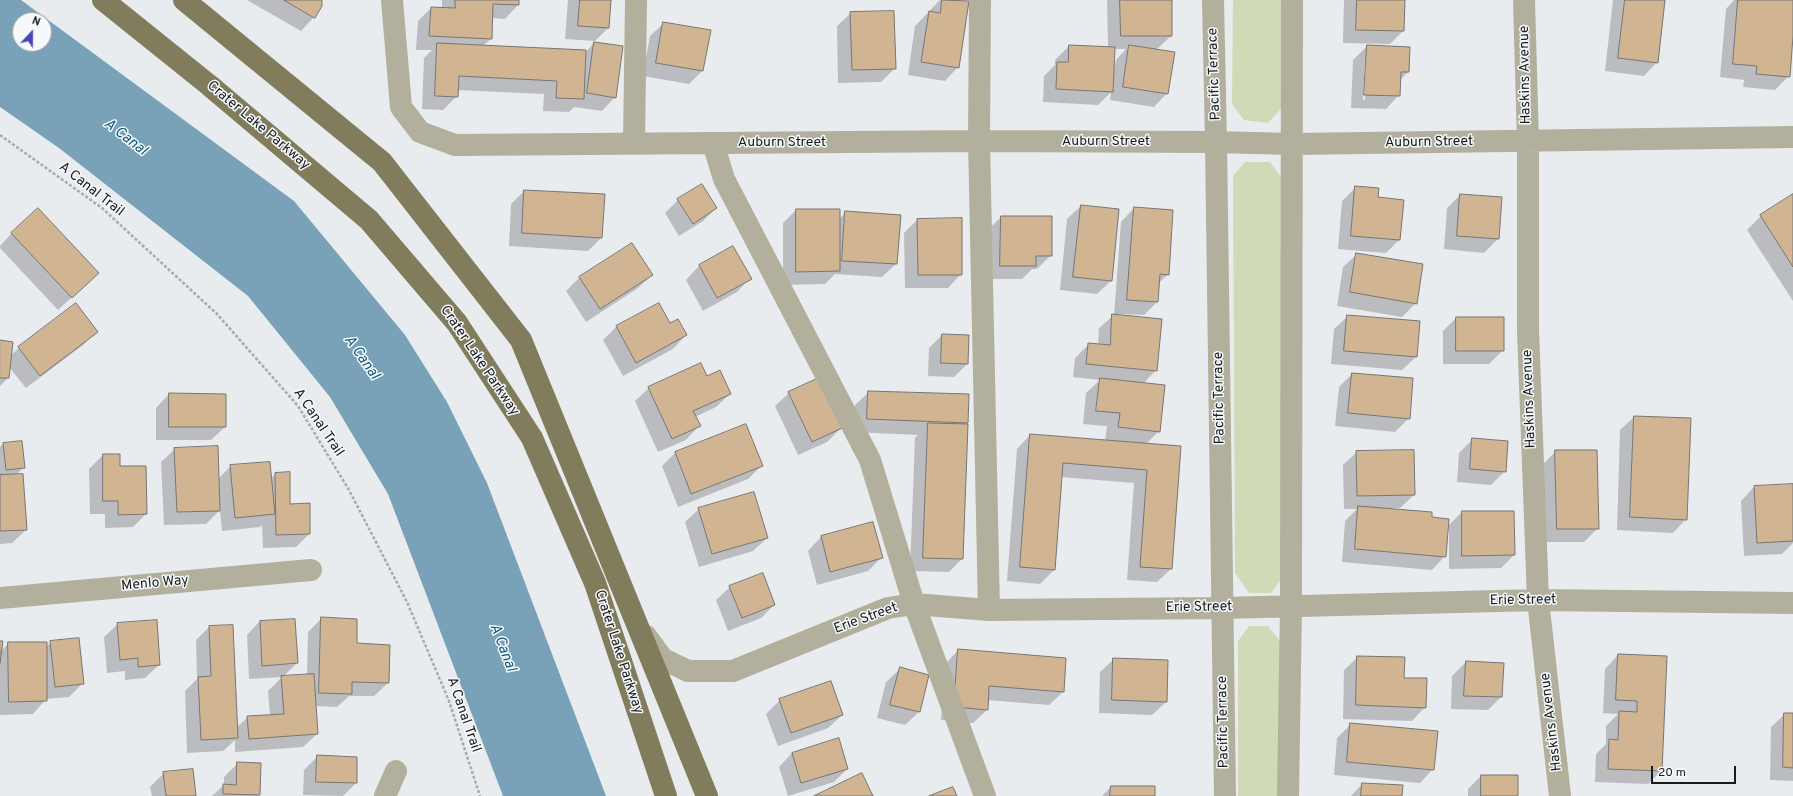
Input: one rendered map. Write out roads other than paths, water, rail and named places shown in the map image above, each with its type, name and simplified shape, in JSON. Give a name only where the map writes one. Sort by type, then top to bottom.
[{"type":"main road","name":"Crater Lake Parkway","points":[[103,0],[209,85],[369,220],[456,323],[535,446],[595,583],[666,796]]},
{"type":"main road","name":"Crater Lake Parkway","points":[[184,0],[382,162],[522,340],[707,796]]},
{"type":"street","name":"Auburn Street","points":[[392,0],[401,107],[420,132],[455,145],[979,141],[1216,142],[1293,144],[1528,142],[1793,137]]},
{"type":"street","points":[[634,144],[636,0]]},
{"type":"street","points":[[980,0],[979,141],[989,610]]},
{"type":"street","name":"Pacific Terrace","points":[[1212,0],[1216,142],[1225,796]]},
{"type":"street","points":[[1288,796],[1291,606],[1293,144],[1292,0]]},
{"type":"street","name":"Haskins Avenue","points":[[1524,0],[1528,142],[1528,330],[1538,600],[1560,796]]},
{"type":"street","points":[[713,143],[724,179],[870,460],[914,604],[985,796]]},
{"type":"street","name":"Menlo Way","points":[[0,598],[311,570]]},
{"type":"street","name":"Erie Street","points":[[638,626],[663,659],[688,671],[733,671],[888,608],[914,604],[989,610],[1222,608],[1538,600],[1793,603]]},
{"type":"street","points":[[385,796],[396,771]]},
{"type":"water","name":"A Canal","points":[[0,0],[21,0],[37,12],[12,12],[12,52],[52,52],[52,23],[294,201],[405,335],[447,402],[487,483],[606,796],[503,796],[388,494],[330,397],[248,296],[59,148],[0,107]]}]
